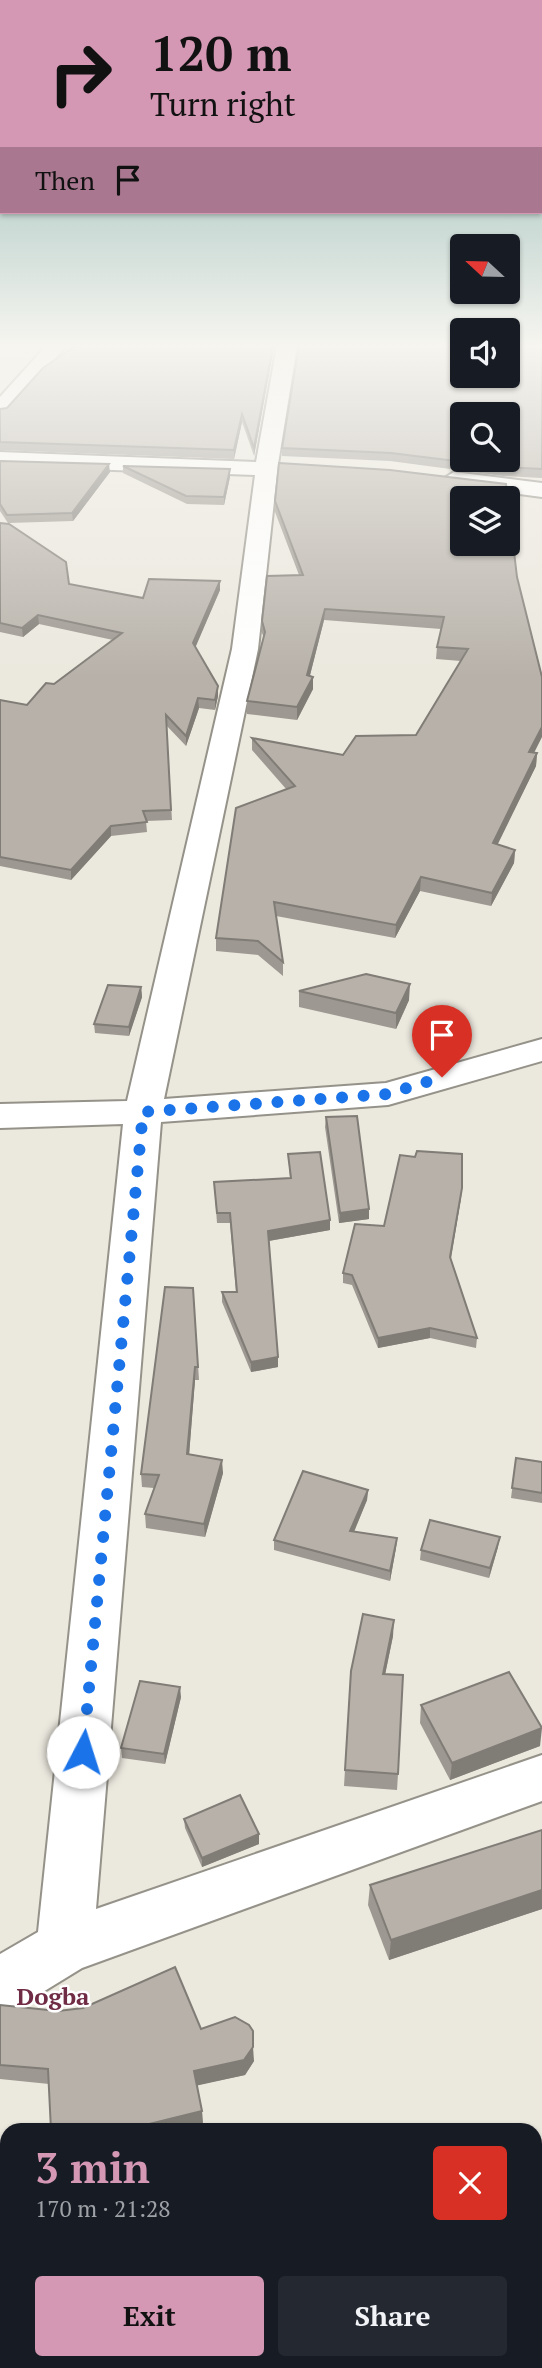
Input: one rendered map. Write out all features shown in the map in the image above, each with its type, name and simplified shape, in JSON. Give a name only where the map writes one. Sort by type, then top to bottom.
[{"type":"street","points":[[65,1947],[143,1112],[245,649],[277,457]]},
{"type":"street","points":[[0,459],[276,466]]},
{"type":"street","points":[[431,476],[542,490]]},
{"type":"street","points":[[0,1116],[143,1112],[388,1094],[542,1050]]},
{"type":"street","points":[[0,1986],[65,1947],[542,1778]]},
{"type":"building","points":[[419,457],[450,457],[450,460]]},
{"type":"building","points":[[520,457],[542,457],[542,469],[520,468]]},
{"type":"building","points":[[0,461],[109,464],[72,513],[7,515],[0,504]]},
{"type":"building","points":[[279,463],[390,470],[506,484],[450,486],[450,556],[515,556],[517,577],[542,677],[542,727],[529,752],[537,753],[493,843],[515,850],[492,893],[421,877],[396,925],[274,902],[283,962],[258,941],[216,938],[236,808],[295,786],[252,738],[343,755],[356,736],[416,735],[468,649],[437,647],[444,617],[325,609],[307,675],[313,677],[297,707],[247,701],[265,632],[262,621],[267,576],[303,575],[275,501]]},
{"type":"building","points":[[123,466],[230,469],[224,497],[186,496]]},
{"type":"building","points":[[0,523],[9,524],[66,562],[69,584],[143,598],[149,579],[220,581],[193,643],[218,686],[215,700],[198,698],[186,736],[166,715],[171,810],[143,811],[147,822],[111,826],[71,870],[0,857],[0,700],[27,705],[46,683],[54,684],[122,633],[38,615],[22,628],[0,623]]},
{"type":"building","points":[[366,974],[410,984],[396,1013],[299,991]]},
{"type":"building","points":[[108,985],[141,987],[129,1027],[94,1024]]},
{"type":"building","points":[[357,1116],[369,1209],[340,1213],[326,1117]]},
{"type":"building","points":[[417,1151],[462,1154],[462,1188],[450,1257],[477,1338],[430,1328],[378,1338],[352,1275],[343,1273],[355,1224],[384,1226],[400,1155],[415,1157]]},
{"type":"building","points":[[320,1152],[330,1220],[268,1231],[278,1357],[251,1362],[222,1292],[237,1292],[230,1213],[217,1213],[214,1182],[291,1178],[288,1154]]},
{"type":"building","points":[[165,1287],[193,1288],[198,1367],[195,1367],[187,1454],[222,1460],[204,1524],[145,1514],[159,1475],[141,1474]]},
{"type":"building","points":[[516,1458],[542,1462],[542,1493],[512,1488]]},
{"type":"building","points":[[303,1471],[368,1490],[350,1531],[397,1538],[390,1571],[274,1540]]},
{"type":"building","points":[[430,1520],[500,1537],[490,1568],[421,1550]]},
{"type":"building","points":[[363,1614],[394,1620],[383,1674],[403,1675],[398,1774],[345,1770],[351,1671]]},
{"type":"building","points":[[509,1672],[542,1728],[452,1763],[421,1705]]},
{"type":"building","points":[[140,1681],[180,1687],[164,1754],[121,1748]]},
{"type":"building","points":[[240,1795],[259,1834],[202,1858],[184,1819]]},
{"type":"building","points":[[542,1830],[542,1890],[391,1940],[370,1885]]},
{"type":"building","points":[[175,1967],[201,2029],[235,2017],[249,2025],[253,2031],[253,2047],[244,2060],[194,2071],[202,2111],[153,2123],[51,2123],[48,2069],[0,2065],[0,2005],[58,2011],[83,2008]]},
{"type":"district","name":"Dogba","points":[[53,1996]]},
{"type":"route","points":[[83,1752],[143,1112],[388,1094],[442,1077]]}]
